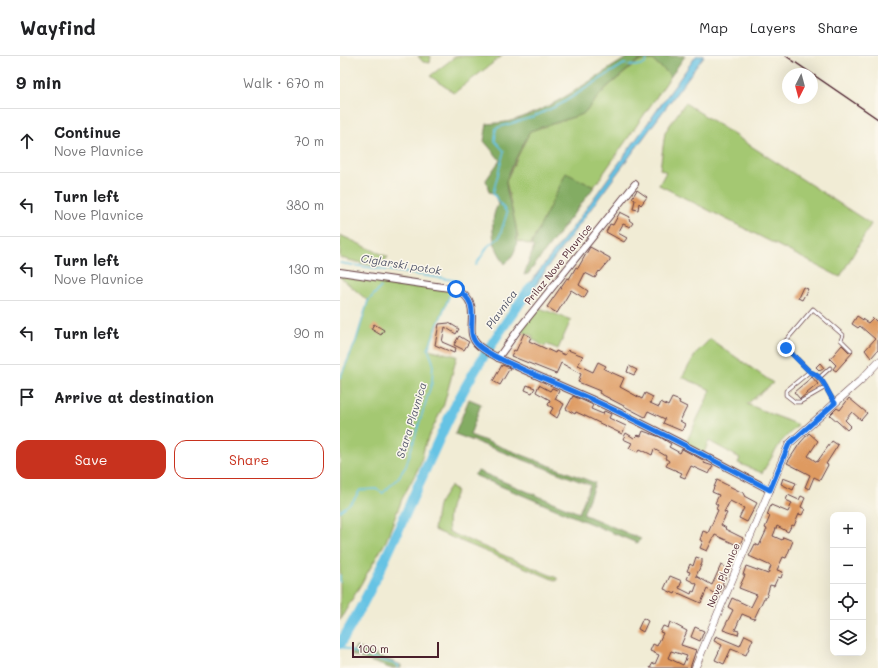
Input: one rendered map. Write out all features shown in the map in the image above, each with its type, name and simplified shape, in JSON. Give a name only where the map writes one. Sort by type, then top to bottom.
[{"type":"street","name":"Prilaz Nove Plavnice","points":[[495,356],[518,330],[635,184]]},
{"type":"street","points":[[340,272],[452,289],[464,294],[471,303],[472,335],[479,346],[495,356],[592,400],[770,490]]},
{"type":"street","name":"Nove Plavnice","points":[[695,668],[789,444],[878,362]]},
{"type":"lane","points":[[835,403],[826,387],[816,374],[810,372],[783,344],[813,309],[843,335],[841,340],[851,350]]},
{"type":"lane","points":[[819,378],[830,368]]},
{"type":"lane","points":[[810,372],[804,374],[786,391],[786,395],[796,402],[800,402],[826,387]]},
{"type":"green space","points":[[418,56],[431,56],[430,63],[423,62]]},
{"type":"green space","points":[[456,56],[502,56],[454,93],[430,76]]},
{"type":"green space","points":[[630,56],[685,56],[671,76],[653,60],[638,61],[606,88],[583,114],[530,131],[506,182],[507,192],[516,225],[517,236],[513,255],[505,264],[497,249],[493,236],[494,216],[499,204],[493,193],[489,192],[486,180],[500,160],[484,141],[487,124],[511,121],[545,108]]},
{"type":"green space","points":[[653,60],[671,76],[594,187],[566,174],[531,245],[517,241],[518,237],[506,181],[530,131],[583,114],[606,88],[639,61]]},
{"type":"green space","points":[[685,103],[871,224],[840,277],[659,185],[666,172],[660,169],[665,132]]},
{"type":"green space","points":[[566,173],[594,187],[528,274],[524,275],[534,247],[531,245]]},
{"type":"green space","points":[[340,235],[388,257],[379,267],[340,258]]},
{"type":"green space","points":[[340,272],[452,289],[428,349],[457,356],[444,404],[425,445],[420,465],[402,499],[386,541],[340,620],[340,378],[356,341],[368,301],[340,277]]},
{"type":"green space","points":[[537,307],[571,320],[558,349],[546,344],[545,347],[532,339],[533,336],[518,330]]},
{"type":"green space","points":[[710,339],[773,383],[747,404],[798,425],[781,442],[762,473],[738,463],[740,458],[709,441],[703,455],[685,445],[711,390],[682,377],[697,352]]},
{"type":"green space","points":[[469,399],[481,404],[470,435],[595,483],[583,514],[641,539],[637,543],[474,475],[478,471],[579,513],[590,485],[455,434]]},
{"type":"green space","points":[[451,485],[451,488],[457,491],[449,511],[449,532],[557,578],[557,581],[434,530],[438,505]]},
{"type":"green space","points":[[356,647],[401,665],[401,668],[390,668],[351,655]]},
{"type":"water","points":[[696,56],[704,56],[547,268],[528,297],[524,297],[529,284],[573,227]]},
{"type":"building","points":[[637,190],[647,197],[641,205],[639,203],[638,210],[633,209],[635,200],[632,198]]},
{"type":"building","points":[[620,212],[630,217],[629,220],[633,223],[630,227],[623,224],[618,233],[627,238],[624,242],[606,232],[610,224],[613,225]]},
{"type":"building","points":[[590,247],[610,258],[610,260],[600,272],[599,271],[595,278],[585,273],[579,285],[588,291],[584,298],[571,290],[557,313],[547,307],[567,278],[569,279],[576,267],[578,268]]},
{"type":"building","points":[[803,287],[808,289],[802,300],[798,298]]},
{"type":"building","points":[[857,316],[868,323],[873,318],[878,323],[878,350],[871,358],[865,350],[875,339],[860,326],[858,328],[852,324]]},
{"type":"building","points":[[449,323],[459,329],[456,334],[445,327],[442,342],[456,348],[454,353],[435,345],[439,324]]},
{"type":"building","points":[[374,324],[384,330],[381,335],[371,329]]},
{"type":"building","points":[[524,333],[531,337],[529,341],[555,353],[556,351],[565,355],[568,350],[583,356],[578,365],[593,372],[598,362],[606,366],[604,369],[624,378],[620,387],[642,399],[645,393],[653,397],[650,403],[659,407],[661,402],[668,406],[672,398],[680,401],[679,403],[687,407],[680,421],[685,424],[682,431],[663,423],[665,419],[648,411],[645,417],[599,393],[600,391],[578,382],[581,374],[561,363],[556,374],[511,356],[514,350],[516,351]]},
{"type":"building","points":[[459,336],[469,342],[464,350],[454,345]]},
{"type":"building","points":[[842,345],[849,352],[853,352],[836,371],[833,369],[836,365],[830,359]]},
{"type":"building","points":[[820,363],[824,368],[820,371],[816,367]]},
{"type":"building","points":[[502,365],[510,368],[500,385],[493,381]]},
{"type":"building","points":[[629,366],[637,370],[634,375],[627,372]]},
{"type":"building","points":[[812,377],[818,384],[800,399],[794,392]]},
{"type":"building","points":[[527,385],[535,388],[532,393],[525,390]]},
{"type":"building","points":[[539,385],[550,391],[552,388],[559,391],[555,399],[564,404],[557,418],[550,413],[553,408],[548,405],[550,400],[536,392]]},
{"type":"building","points":[[573,396],[593,405],[591,409],[603,414],[604,411],[611,414],[609,418],[626,426],[622,434],[576,412],[575,414],[566,409]]},
{"type":"building","points":[[849,398],[867,413],[861,420],[852,412],[845,420],[851,426],[847,430],[830,415],[837,408],[840,410]]},
{"type":"building","points":[[643,431],[660,437],[671,444],[669,447],[680,453],[682,449],[705,461],[704,463],[713,466],[709,474],[691,466],[685,478],[680,476],[682,473],[666,466],[669,461],[665,458],[666,456],[654,449],[652,455],[640,449],[638,452],[629,448],[632,443],[623,439],[626,433],[634,438],[637,435],[641,436]]},
{"type":"building","points":[[809,433],[818,441],[808,456],[817,462],[832,441],[838,445],[826,464],[828,465],[820,480],[814,477],[809,489],[805,487],[810,475],[787,463],[800,443]]},
{"type":"building","points":[[783,478],[796,483],[793,490],[781,484]]},
{"type":"building","points":[[717,480],[745,494],[744,496],[757,503],[747,522],[739,518],[744,508],[730,501],[724,512],[727,513],[721,525],[726,528],[725,529],[743,538],[739,546],[715,535],[707,551],[700,548],[703,541],[700,540],[703,531],[708,533],[718,510],[716,509],[718,505],[715,503],[719,495],[712,492]]},
{"type":"building","points":[[788,495],[799,500],[801,496],[805,498],[801,507],[805,509],[802,515],[799,514],[794,526],[792,525],[788,532],[777,526],[773,536],[782,540],[783,537],[793,541],[786,558],[783,557],[777,570],[783,572],[781,578],[778,577],[774,586],[770,585],[766,598],[764,598],[754,619],[742,614],[735,630],[739,631],[738,635],[723,630],[733,610],[728,607],[732,598],[751,607],[757,595],[739,588],[745,575],[743,575],[746,566],[768,574],[771,566],[749,556],[755,544],[759,546],[767,529],[765,528],[770,516],[767,515],[771,505],[788,512],[792,503],[786,500]]},
{"type":"building","points":[[696,557],[702,559],[702,563],[696,576],[712,585],[721,565],[730,569],[722,584],[724,585],[718,596],[707,589],[701,603],[676,592],[675,594],[664,589],[670,576],[682,581],[679,588],[691,594],[692,591],[694,592],[697,584],[687,579],[690,572],[687,571],[690,564],[693,566]]},
{"type":"building","points":[[643,618],[648,621],[643,632],[638,629]]},
{"type":"building","points":[[670,622],[687,631],[681,645],[696,650],[690,668],[650,668],[653,663],[655,664],[659,655],[650,651],[653,644],[657,646],[663,633],[660,632],[663,626],[668,628]],"holes":[[[671,651],[687,656],[683,665],[668,658]]]},
{"type":"building","points":[[695,627],[704,631],[700,641],[691,637]]},
{"type":"building","points":[[745,635],[753,639],[746,655],[731,649],[724,664],[715,660],[722,645],[714,641],[716,636],[740,646]]},
{"type":"waterway","name":"Stara Plavnica","points":[[476,265],[488,246],[499,238],[507,213],[493,193],[504,151],[495,141],[496,128],[533,117],[561,104],[624,64],[635,66],[645,64],[648,56]]},
{"type":"waterway","name":"Ciglarski potok","points":[[340,263],[460,281]]},
{"type":"waterway","points":[[340,378],[356,341],[368,301],[381,287]]},
{"type":"waterway","name":"Plavnica","points":[[340,644],[371,589],[449,418],[467,384],[487,351],[531,287]]},
{"type":"waterway","name":"Stara Plavnica","points":[[340,511],[353,501],[360,490],[376,489],[383,493],[398,478],[406,466],[432,382],[433,362],[428,349],[450,294]]},
{"type":"waterway","name":"Stara Plavnica","points":[[340,575],[340,582]]},
{"type":"waterway","points":[[340,646],[361,655],[399,665],[398,668]]},
{"type":"railway","points":[[786,56],[878,119]]},
{"type":"route","points":[[456,289],[464,294],[471,303],[472,335],[474,341],[479,346],[498,358],[592,400],[770,490],[779,465],[789,444],[835,403],[824,384],[816,374],[810,372],[786,348]]}]
